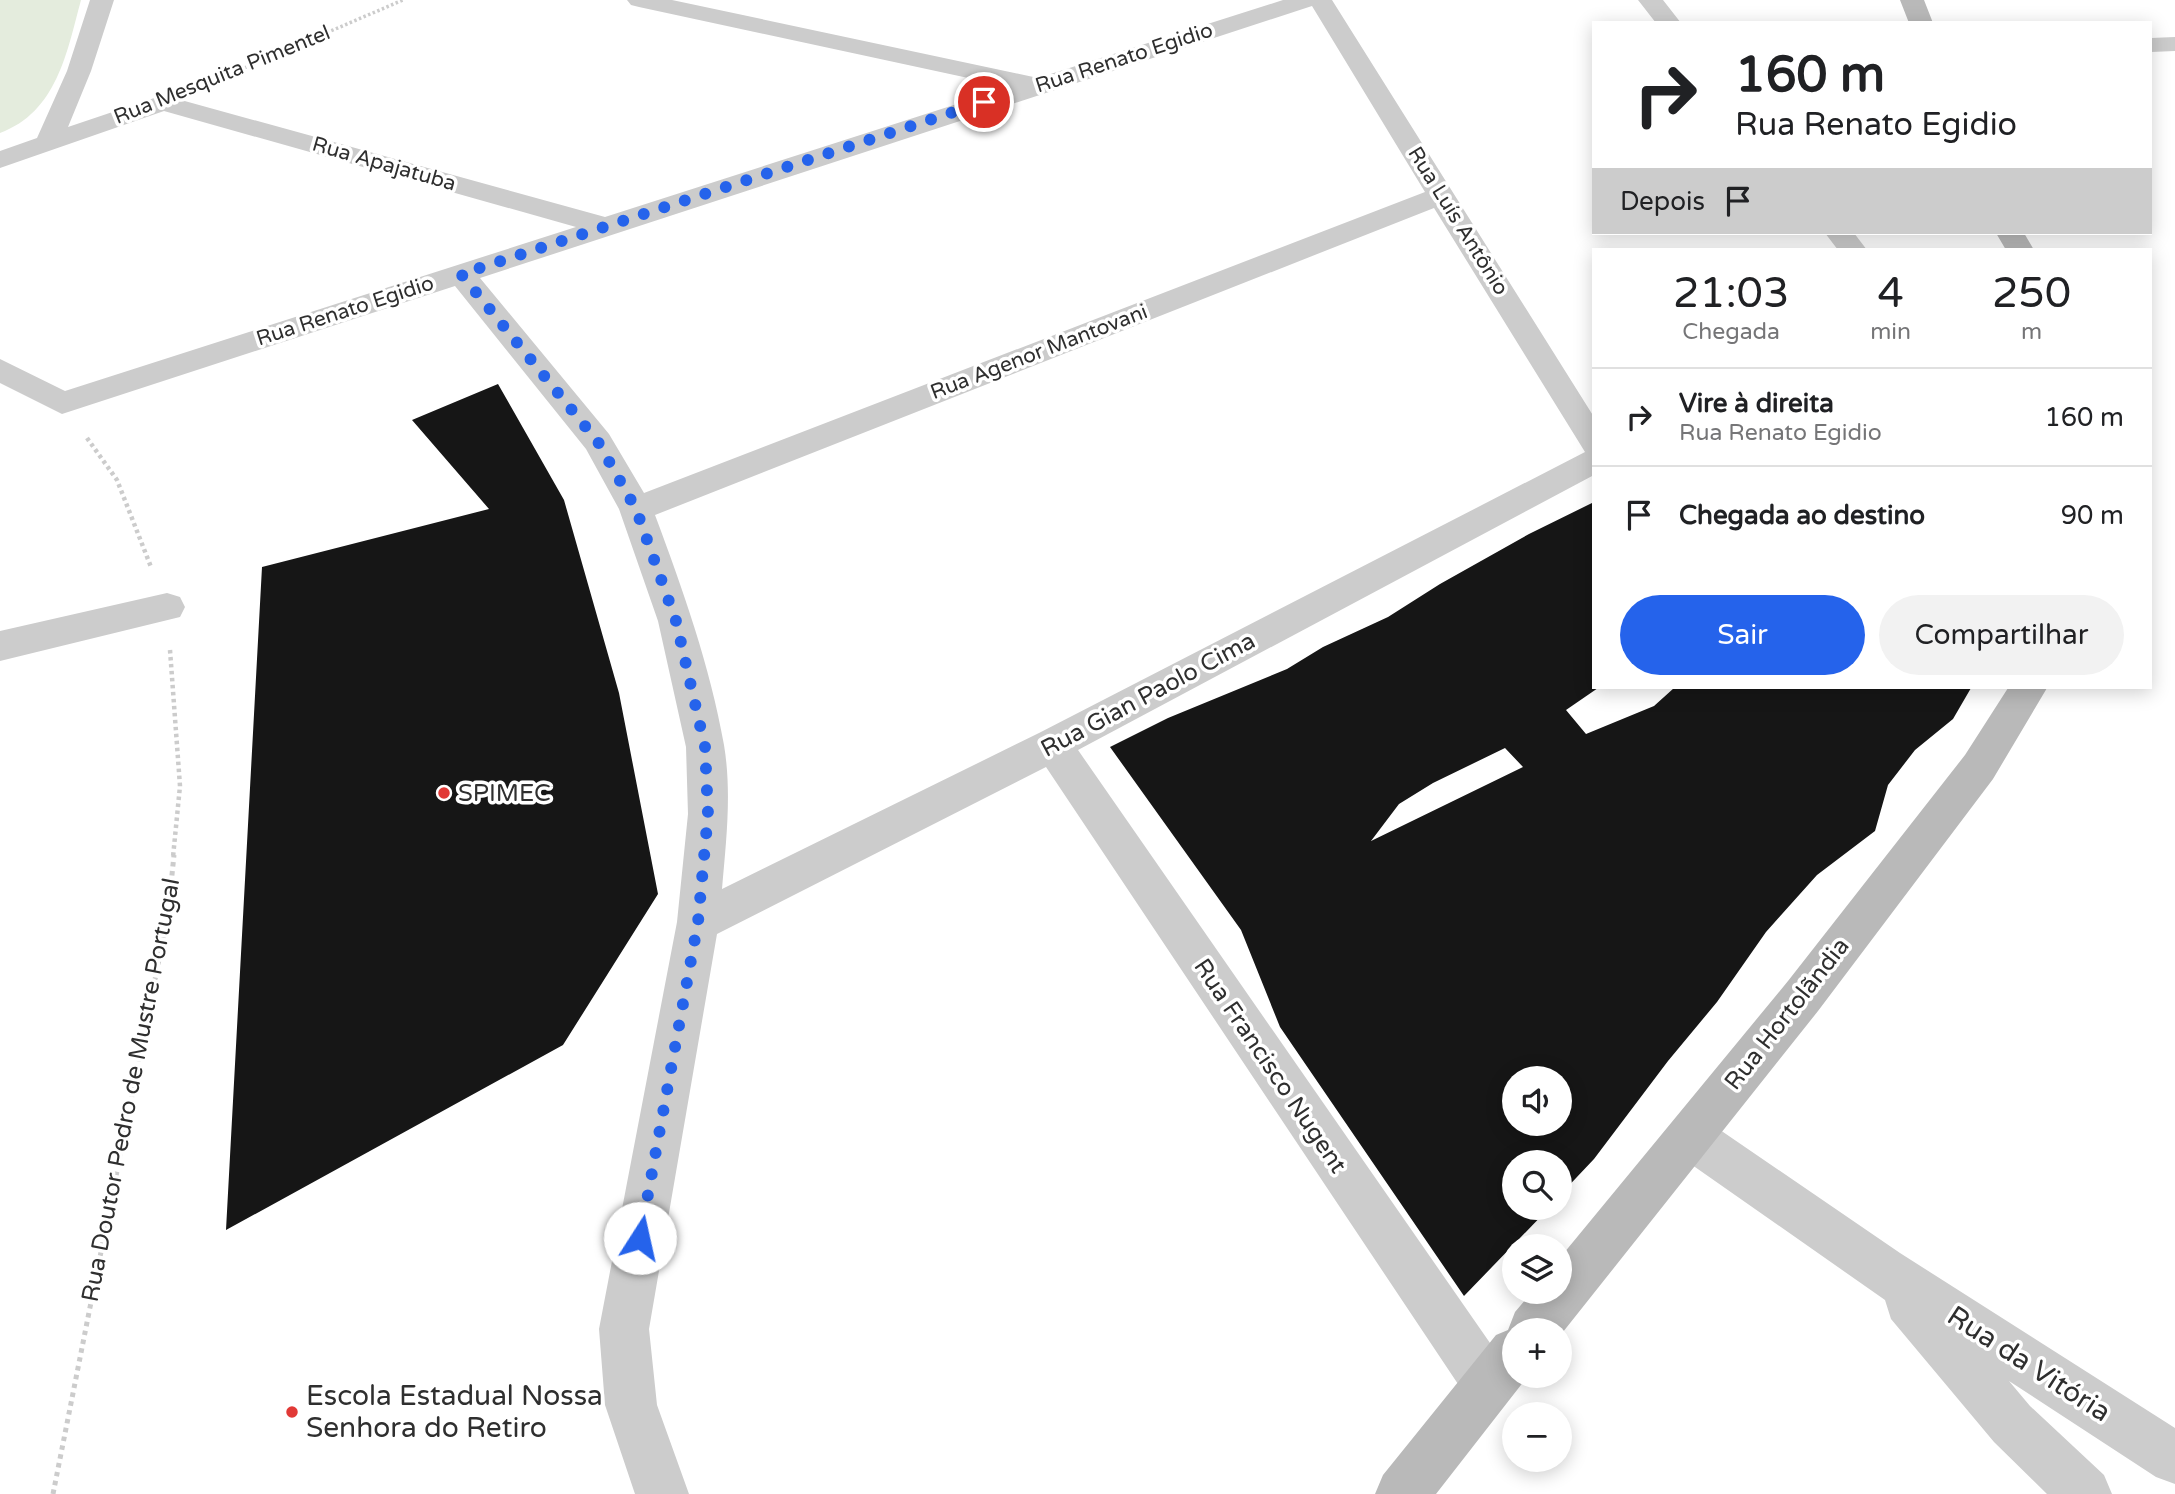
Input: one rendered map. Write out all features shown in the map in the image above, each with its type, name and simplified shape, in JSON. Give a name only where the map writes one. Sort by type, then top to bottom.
[{"type":"street","points":[[49,141],[79,71],[102,0]]},
{"type":"street","points":[[639,0],[1036,86]]},
{"type":"street","name":"Rua Renato Egidio","points":[[62,403],[1307,0]]},
{"type":"street","name":"Rua Luís Antônio","points":[[1320,0],[1592,440]]},
{"type":"street","points":[[1650,0],[1667,21]]},
{"type":"street","points":[[1912,0],[1920,21]]},
{"type":"street","points":[[2152,45],[2175,44]]},
{"type":"street","name":"Rua Mesquita Pimentel","points":[[0,160],[163,103]]},
{"type":"street","name":"Rua Apajatuba","points":[[163,103],[604,226]]},
{"type":"street","name":"Rua Agenor Mantovani","points":[[636,509],[1442,195]]},
{"type":"street","points":[[461,274],[598,442],[636,509],[676,621],[705,747],[708,814],[698,922],[624,1329],[631,1405],[662,1494]]},
{"type":"street","points":[[0,370],[62,403]]},
{"type":"street","name":"Rua Gian Paolo Cima","points":[[698,922],[1053,746],[1592,462]]},
{"type":"street","points":[[0,646],[167,607]]},
{"type":"street","name":"Rua Hortolãndia","points":[[1543,1318],[1691,1137],[1979,766],[2027,689]]},
{"type":"street","name":"Rua Francisco Nugent","points":[[1053,746],[1501,1369]]},
{"type":"street","name":"Rua da Vitória","points":[[1691,1137],[1883,1270],[2175,1458]]},
{"type":"street","name":"Rua da Vitória","points":[[1883,1270],[2012,1424],[2085,1494]]},
{"type":"street","points":[[1402,1494],[1501,1369]]},
{"type":"path","name":"Rua Mesquita Pimentel","points":[[163,103],[403,0]]},
{"type":"path","name":"Rua Doutor Pedro de Mustre Portugal","points":[[53,1494],[168,915],[180,786],[167,607],[117,480],[62,403]]},
{"type":"green space","points":[[0,0],[81,0],[64,59],[47,95],[35,111],[0,133]]},
{"type":"building","name":"SPIMEC","points":[[498,384],[564,500],[619,693],[658,894],[563,1045],[226,1230],[262,567],[489,509],[412,420]]},
{"type":"building","points":[[1592,503],[1592,689],[1597,689],[1566,710],[1586,734],[1654,706],[1673,689],[1970,689],[1953,719],[1915,750],[1888,785],[1875,831],[1817,875],[1766,932],[1717,1002],[1668,1061],[1594,1159],[1572,1182],[1572,1150],[1502,1150],[1502,1220],[1537,1220],[1524,1234],[1502,1234],[1502,1257],[1464,1296],[1280,1027],[1241,930],[1110,747],[1168,718],[1287,669],[1323,647],[1388,617],[1529,534]],"holes":[[[1505,748],[1523,767],[1371,841],[1399,804],[1433,783]]]},
{"type":"place","name":"SPIMEC","points":[[444,793]]},
{"type":"place","name":"Escola Estadual Nossa Senhora do Retiro","points":[[292,1412]]},
{"type":"route","points":[[640,1238],[698,922],[708,814],[705,747],[676,621],[636,509],[598,442],[461,274],[984,102]]}]
